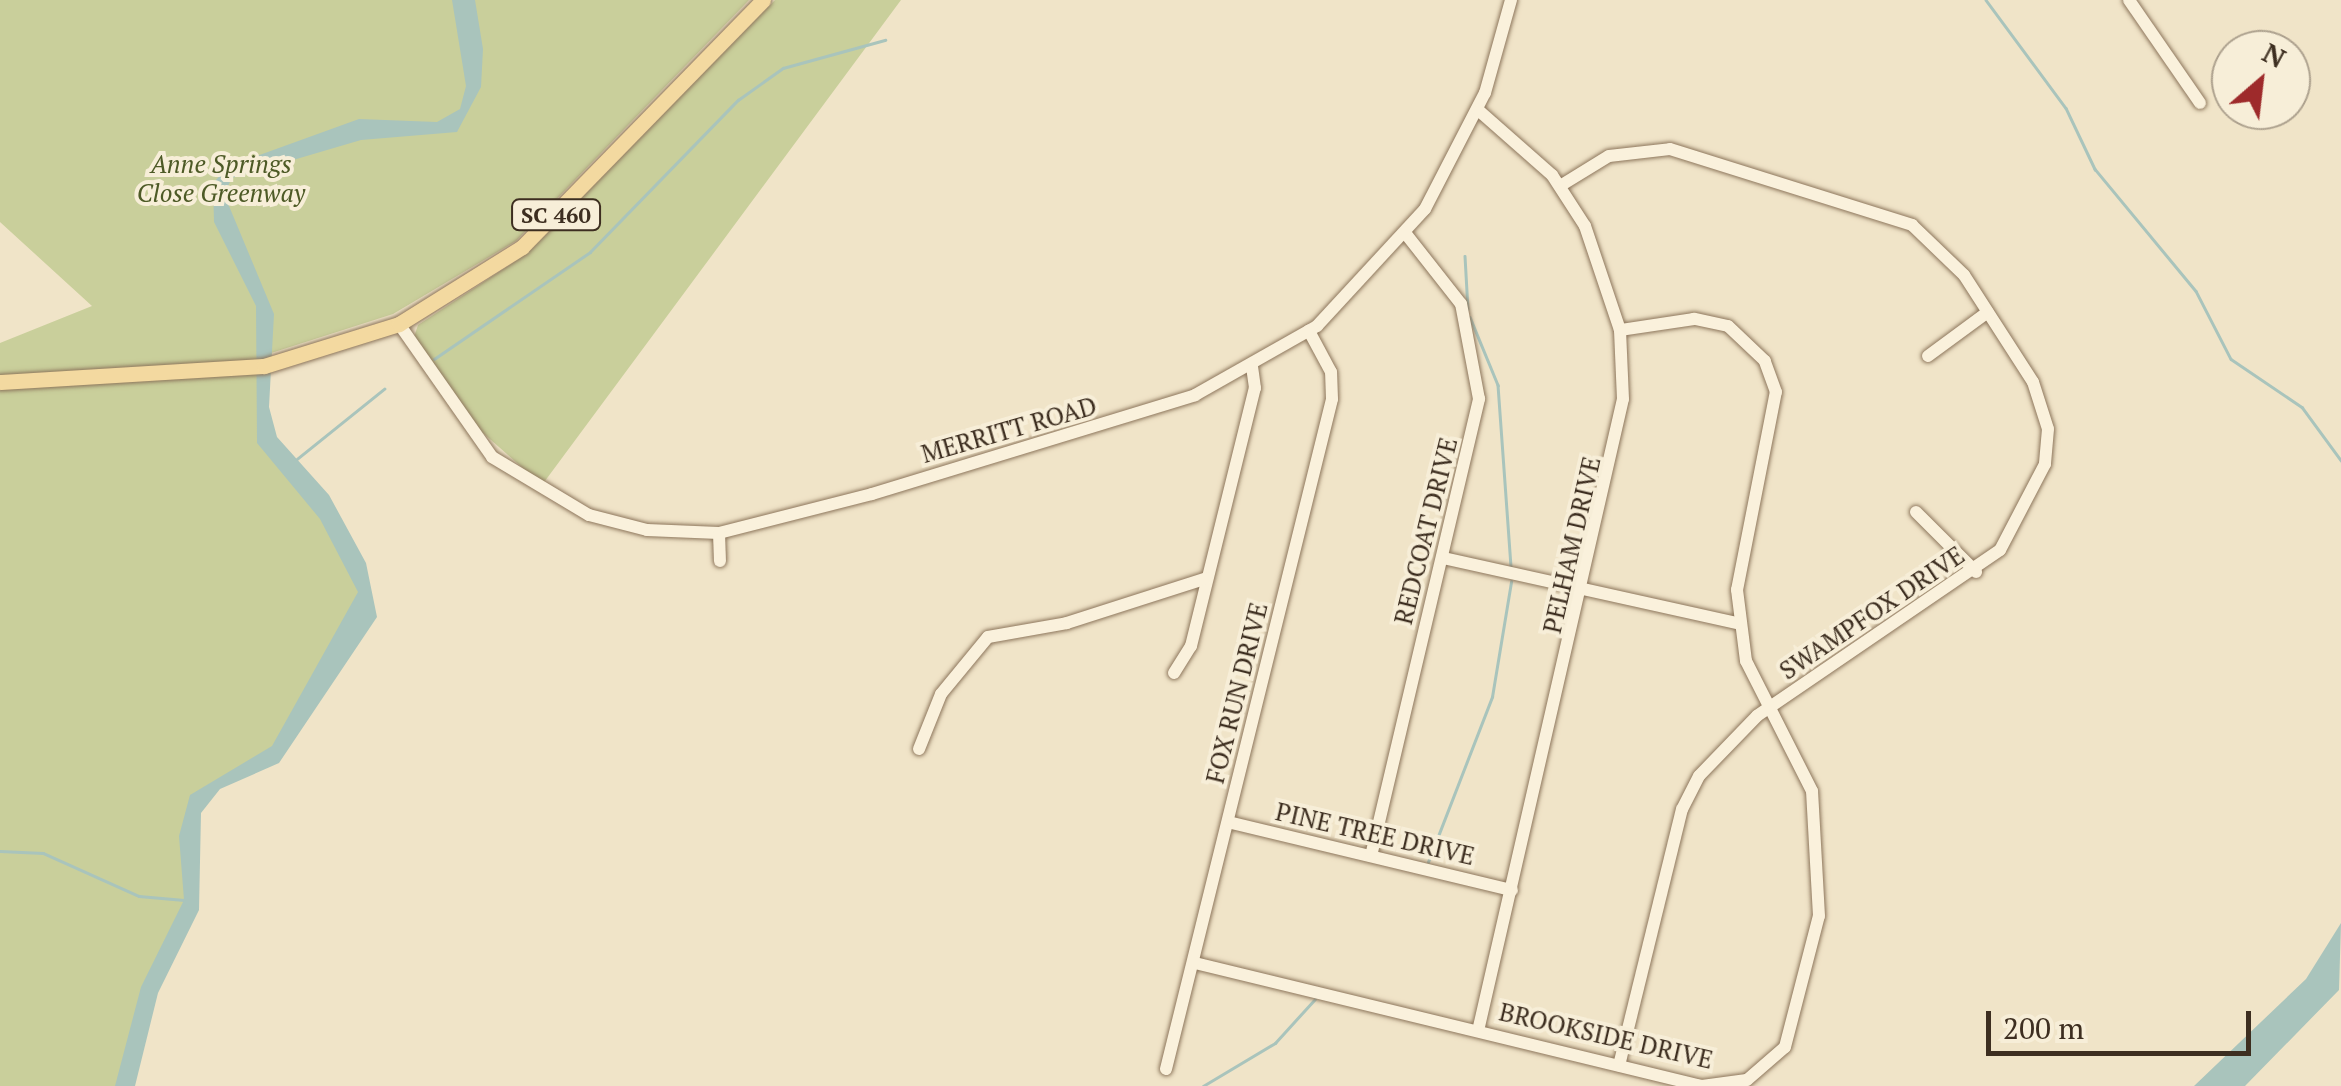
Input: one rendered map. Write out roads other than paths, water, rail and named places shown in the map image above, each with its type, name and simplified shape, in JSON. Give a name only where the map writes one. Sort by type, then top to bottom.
[{"type":"main road","name":"SC 460","points":[[0,382],[221,370],[299,357],[400,324],[522,247],[762,0]]},
{"type":"street","name":"MERRITT ROAD","points":[[400,324],[465,428],[521,479],[627,526],[719,533],[1139,416],[1252,367],[1309,331],[1406,234],[1478,110],[1511,0]]},
{"type":"street","points":[[2130,0],[2200,103]]},
{"type":"street","name":"PELHAM DRIVE","points":[[1478,110],[1560,186],[1600,256],[1620,330],[1622,427],[1478,1030]]},
{"type":"street","name":"SWAMPFOX DRIVE","points":[[1560,186],[1609,156],[1670,149],[1912,225],[1952,256],[2033,382],[2048,429],[2045,464],[2015,529],[1976,572],[1769,708],[1721,747],[1682,809],[1619,1065]]},
{"type":"street","name":"REDCOAT DRIVE","points":[[1371,856],[1476,419],[1477,360],[1449,281],[1406,234]]},
{"type":"street","points":[[1928,356],[1988,312]]},
{"type":"street","points":[[1443,558],[1738,623],[1776,407],[1772,376],[1742,335],[1710,320],[1620,330]]},
{"type":"street","name":"FOX RUN DRIVE","points":[[1166,1070],[1332,400],[1332,372],[1309,331]]},
{"type":"street","points":[[1174,673],[1208,578],[1255,388],[1252,367]]},
{"type":"street","points":[[1916,512],[1976,572]]},
{"type":"street","points":[[719,533],[720,561]]},
{"type":"street","points":[[918,749],[940,694],[988,636],[1066,623],[1208,578]]},
{"type":"street","name":"BROOKSIDE DRIVE","points":[[1195,963],[1619,1065],[1730,1084],[1761,1072],[1793,1035],[1819,916],[1814,815],[1803,763],[1769,708],[1738,623]]},
{"type":"street","name":"PINE TREE DRIVE","points":[[1228,822],[1512,890]]},
{"type":"water","points":[[452,0],[475,0],[483,49],[481,87],[457,132],[361,140],[232,178],[224,194],[274,314],[269,407],[277,437],[329,495],[366,563],[377,617],[279,763],[220,789],[201,813],[199,910],[158,993],[135,1086],[115,1086],[141,987],[184,900],[179,836],[190,795],[272,746],[358,592],[320,519],[257,443],[256,306],[214,222],[213,183],[229,166],[359,119],[437,122],[460,109],[466,86]]},
{"type":"water","points":[[2341,923],[2339,990],[2245,1086],[2194,1086],[2306,979]]},
{"type":"waterway","points":[[1986,0],[2066,108],[2095,169],[2196,291],[2231,359],[2302,407],[2341,460]]},
{"type":"waterway","points":[[434,359],[590,252],[738,100],[783,68],[885,40]]},
{"type":"waterway","points":[[1465,256],[1468,309]]},
{"type":"waterway","points":[[1470,317],[1498,385],[1511,567]]},
{"type":"waterway","points":[[297,459],[384,389]]},
{"type":"waterway","points":[[1428,862],[1492,697],[1511,582]]},
{"type":"waterway","points":[[0,851],[43,853],[139,896],[184,900]]},
{"type":"waterway","points":[[1203,1086],[1275,1043],[1315,999]]},
{"type":"park label","name":"Anne Springs Close Greenway","points":[[221,180]]}]
